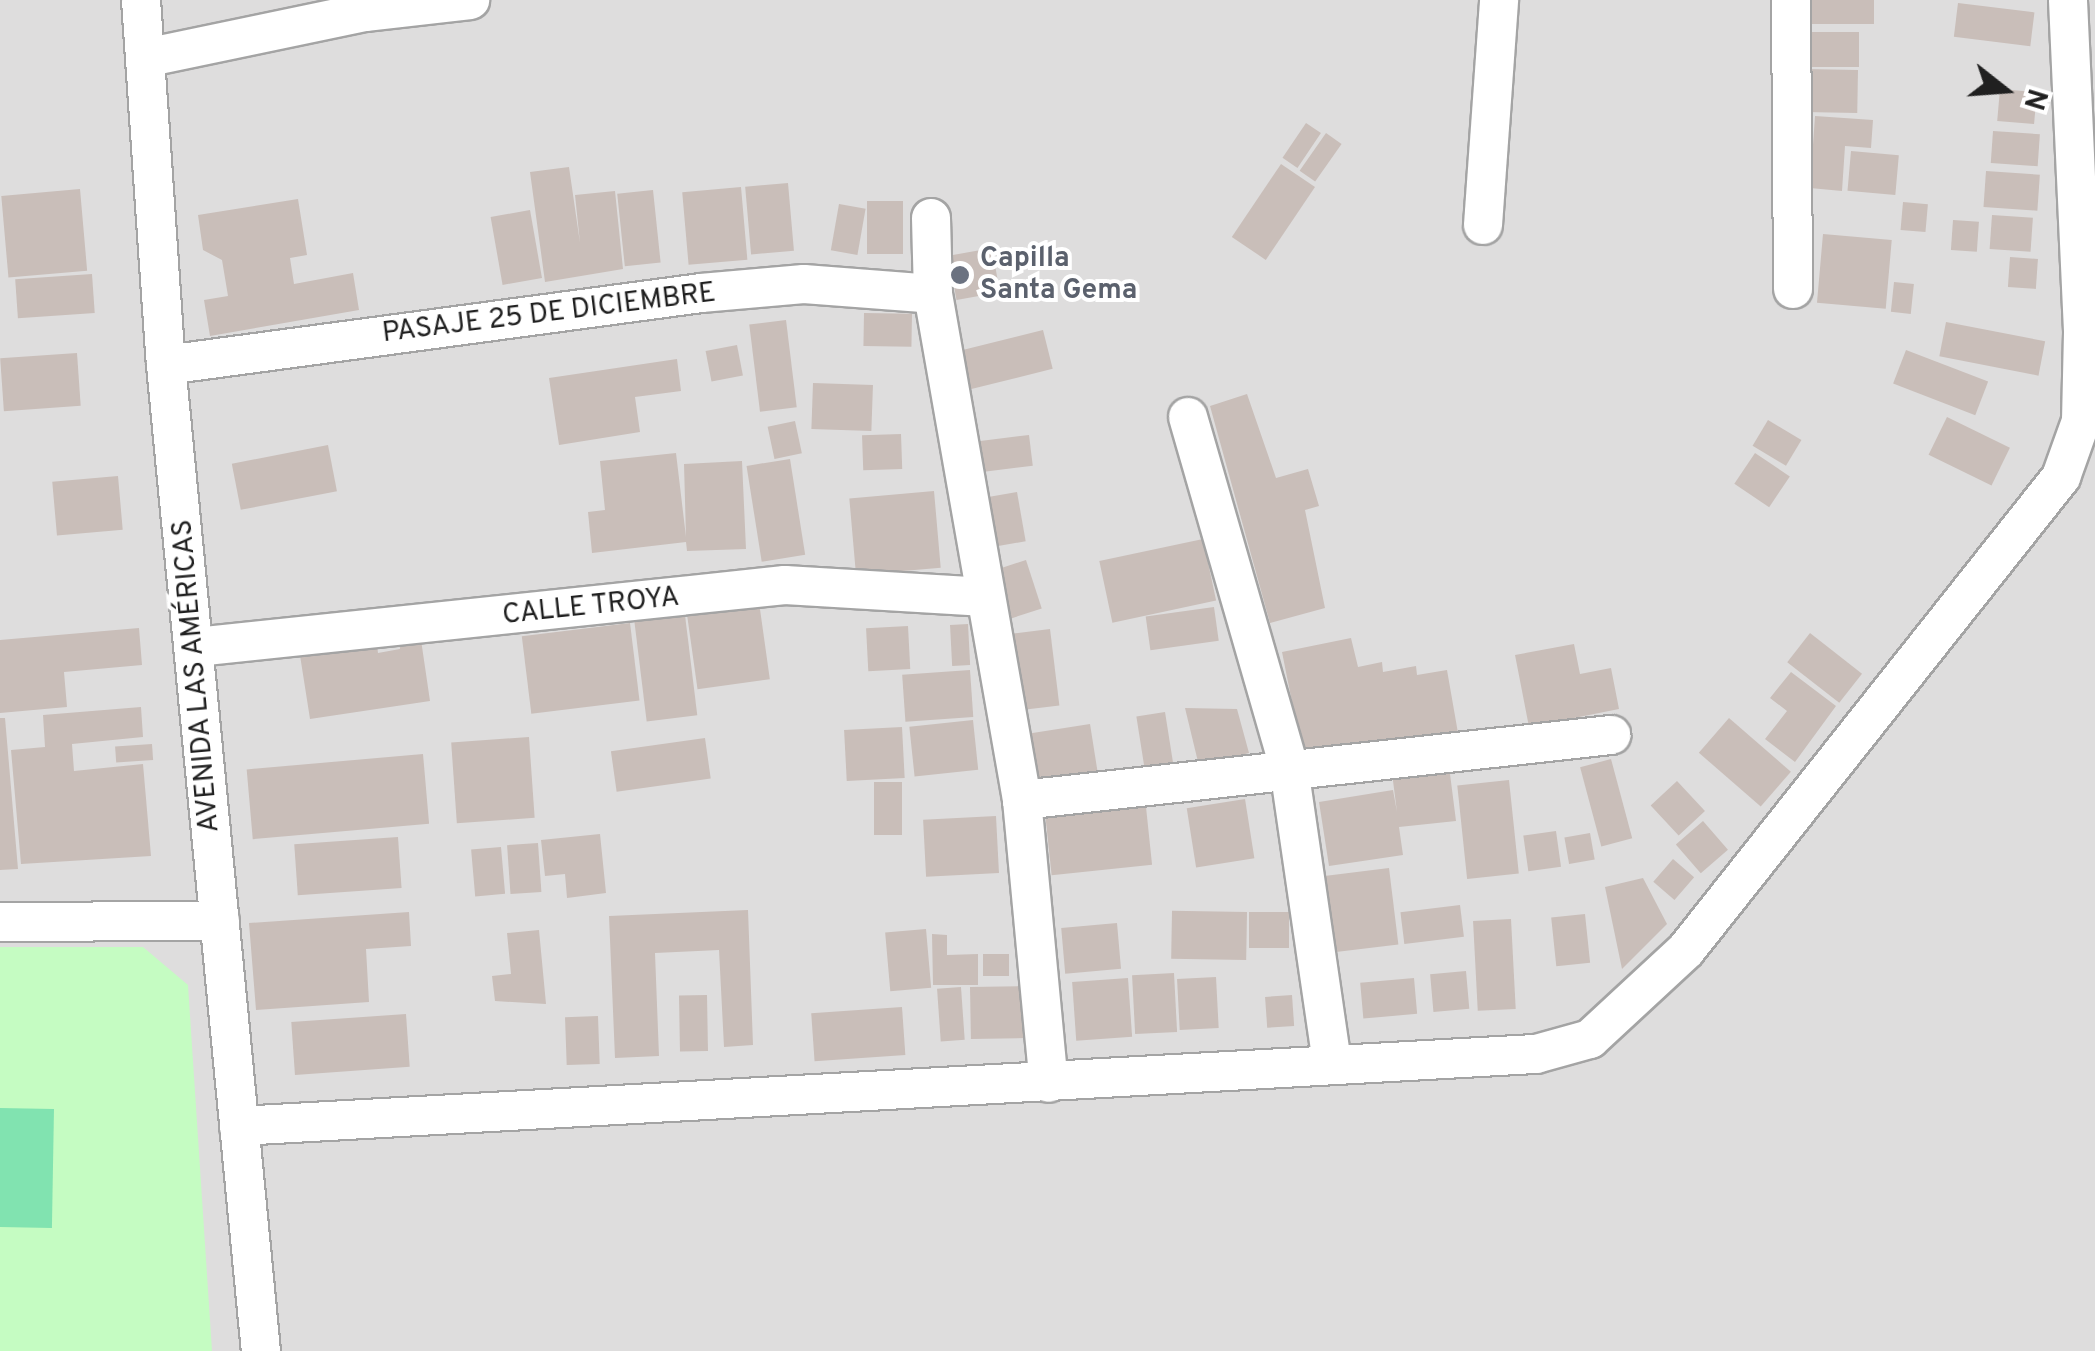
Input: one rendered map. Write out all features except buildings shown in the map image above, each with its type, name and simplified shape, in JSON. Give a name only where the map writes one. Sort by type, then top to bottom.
[{"type":"street","name":"AVENIDA LAS AMÉRICAS","points":[[141,0],[166,365],[261,1351]]},
{"type":"street","points":[[145,58],[365,12],[470,0]]},
{"type":"street","points":[[1482,225],[1499,0]]},
{"type":"street","points":[[1791,0],[1793,290]]},
{"type":"street","points":[[239,1126],[1049,1083],[1332,1061],[1536,1054],[1590,1039],[1686,950],[2022,530],[2061,477],[2088,422],[2068,0]]},
{"type":"street","points":[[931,218],[933,294],[1022,800],[1049,1083]]},
{"type":"street","name":"PASAJE 25 DE DICIEMBRE","points":[[166,365],[701,292],[804,284],[933,294]]},
{"type":"street","points":[[1188,417],[1288,768],[1332,1061]]},
{"type":"street","name":"CALLE TROYA","points":[[196,648],[784,585],[986,597]]},
{"type":"street","points":[[1022,800],[1611,735]]},
{"type":"street","points":[[0,922],[220,921]]},
{"type":"shaded area","points":[[0,0],[2095,0],[2095,1351],[0,1351]]},
{"type":"green space","points":[[0,947],[143,947],[188,985],[212,1351],[0,1351]]},
{"type":"green space","points":[[0,1108],[54,1109],[52,1228],[0,1227]]},
{"type":"place","name":"Capilla Santa Gema","points":[[960,275]]}]
